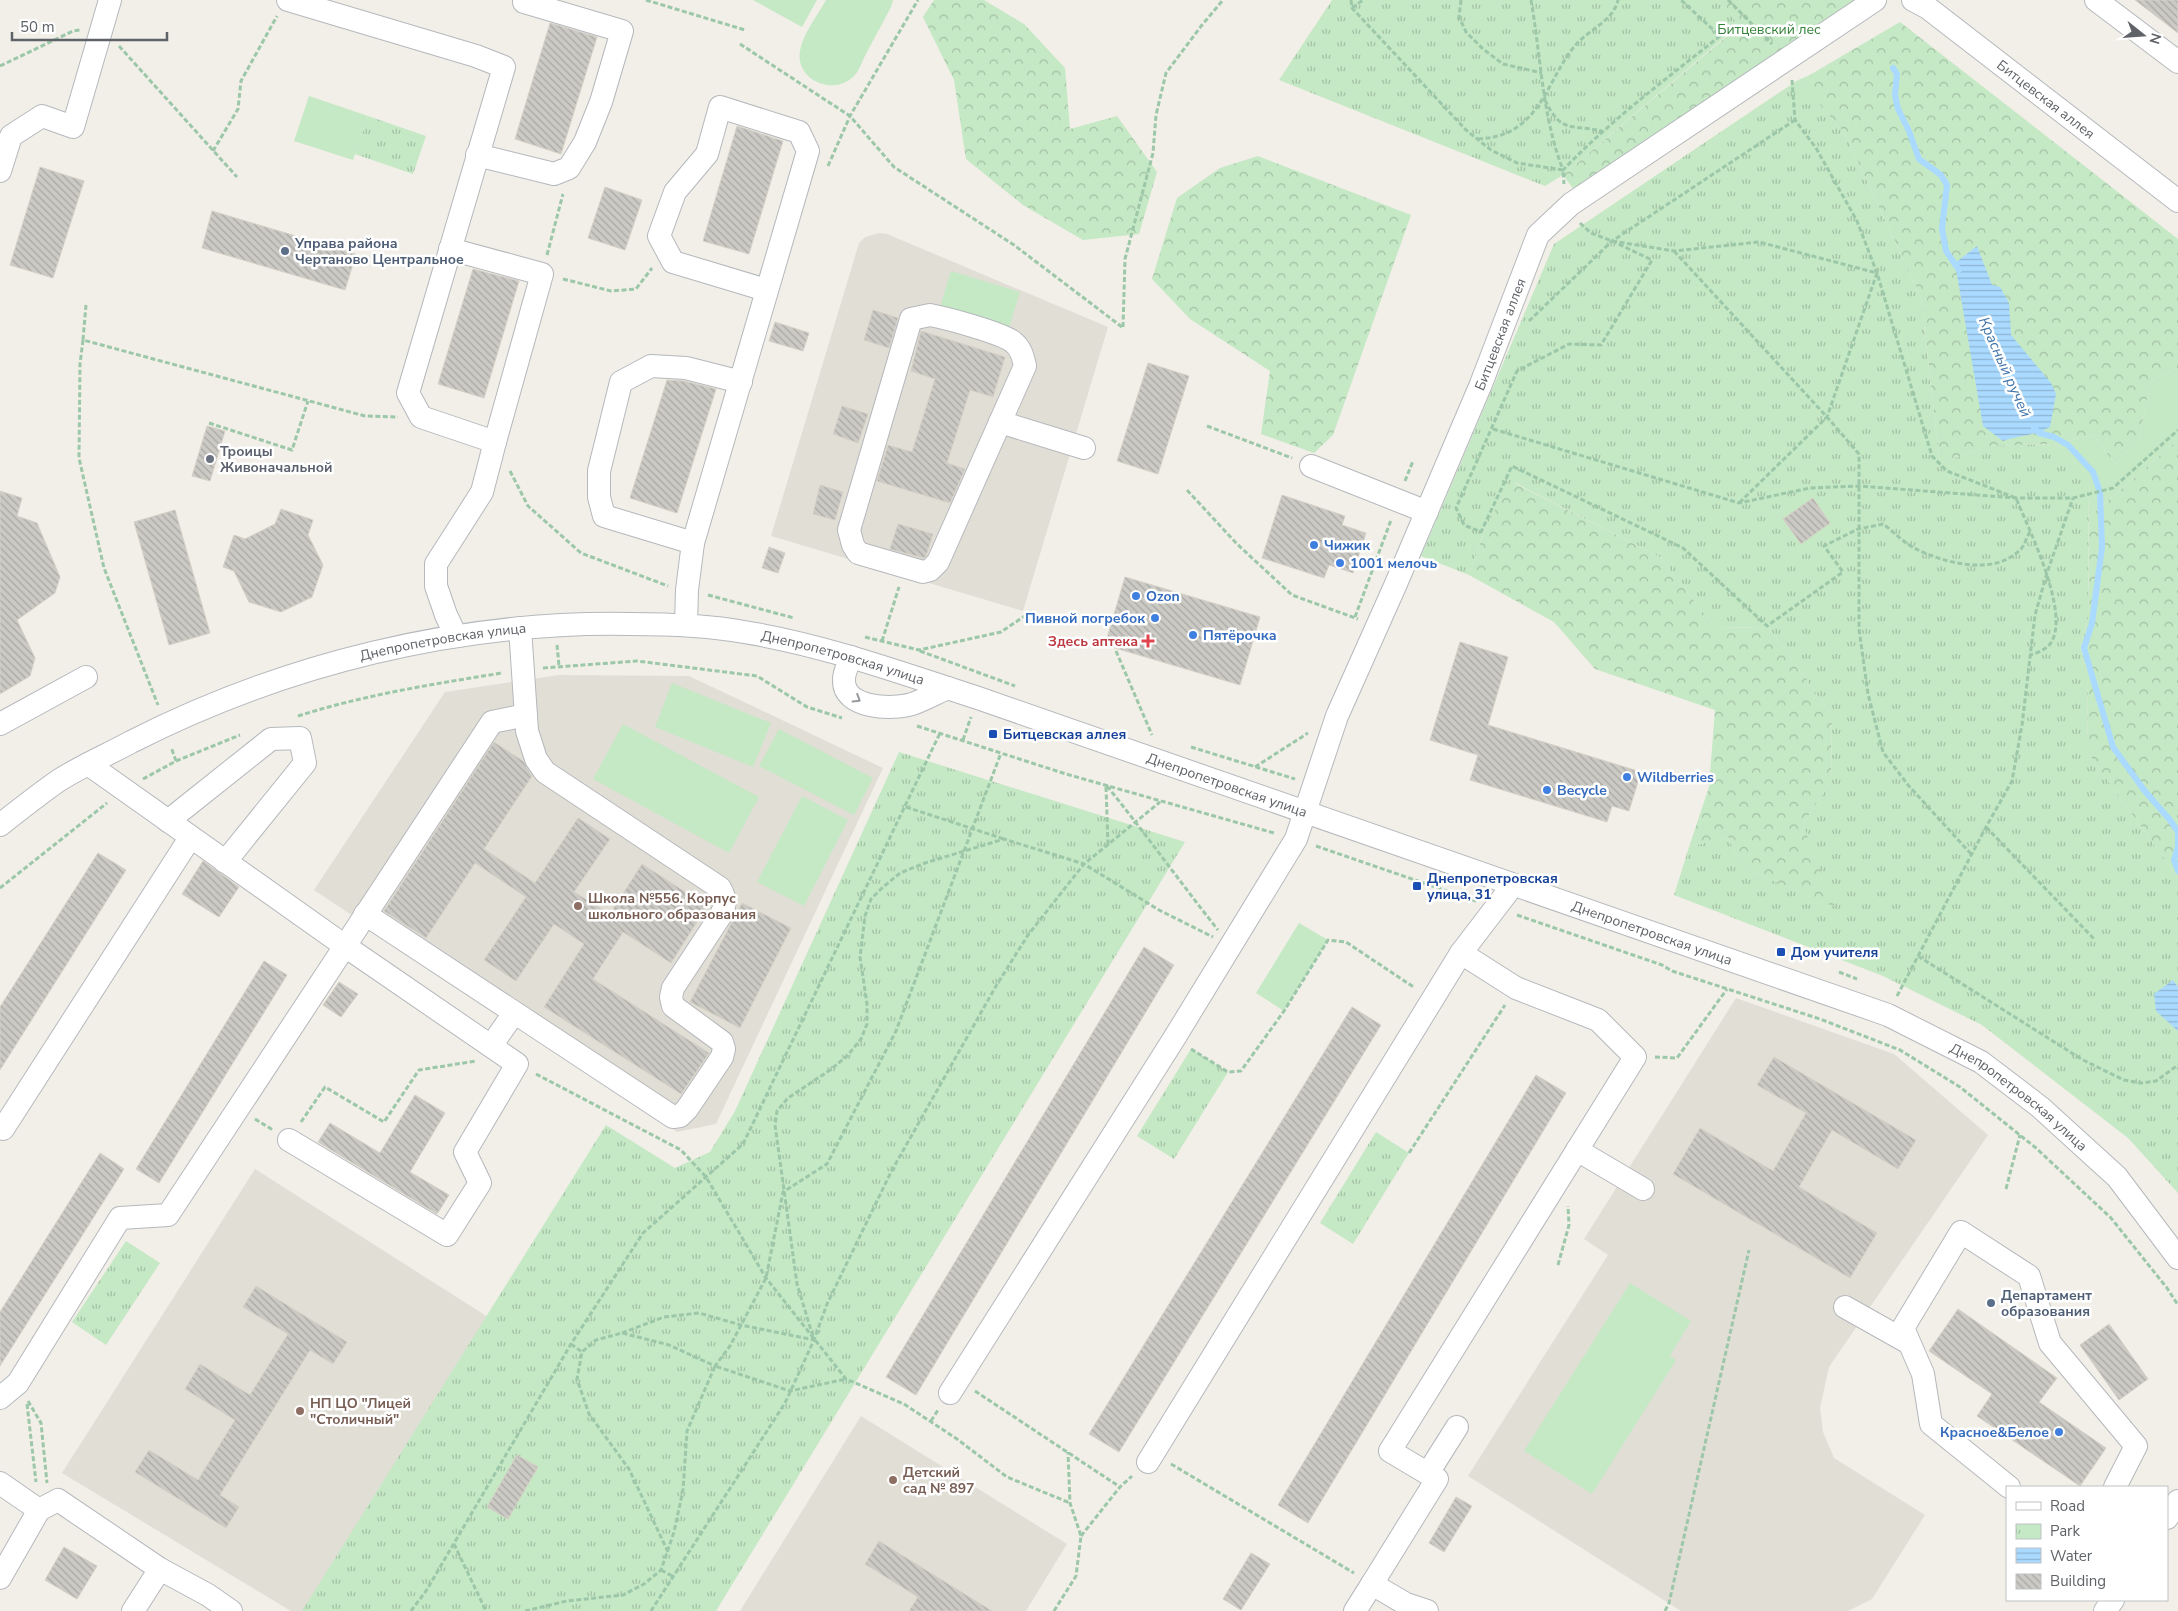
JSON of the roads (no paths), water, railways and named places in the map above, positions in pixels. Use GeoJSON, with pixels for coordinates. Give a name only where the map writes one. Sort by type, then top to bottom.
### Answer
{"type":"FeatureCollection","features":[{"type":"Feature","properties":{"kind":"street"},"geometry":{"type":"LineString","coordinates":[[0,171],[11,136],[42,116],[73,127],[110,0]]}},
{"type":"Feature","properties":{"kind":"street","name":"Битцевская аллея"},"geometry":{"type":"LineString","coordinates":[[954,1386],[1175,1037],[1296,839],[1336,716],[1427,512],[1484,377],[1538,235],[1565,210],[1875,0]]}},
{"type":"Feature","properties":{"kind":"street","name":"Битцевская аллея"},"geometry":{"type":"LineString","coordinates":[[1913,0],[1928,8],[2178,201]]}},
{"type":"Feature","properties":{"kind":"street"},"geometry":{"type":"LineString","coordinates":[[2096,0],[2178,62]]}},
{"type":"Feature","properties":{"kind":"street"},"geometry":{"type":"LineString","coordinates":[[477,155],[554,174],[569,168],[585,142],[601,102],[622,31],[524,2]]}},
{"type":"Feature","properties":{"kind":"street"},"geometry":{"type":"LineString","coordinates":[[285,4],[476,56],[504,68],[408,393],[421,417],[495,442]]}},
{"type":"Feature","properties":{"kind":"street"},"geometry":{"type":"LineString","coordinates":[[686,624],[687,590],[693,543],[808,151],[799,132],[720,107],[707,154],[674,192],[659,236],[673,262],[766,290]]}},
{"type":"Feature","properties":{"kind":"street"},"geometry":{"type":"LineString","coordinates":[[450,250],[542,274],[482,492],[436,564],[436,586],[456,636]]}},
{"type":"Feature","properties":{"kind":"street"},"geometry":{"type":"LineString","coordinates":[[920,316],[939,317],[1002,336],[1014,342],[1022,354],[1024,366],[1000,422],[934,566],[923,572],[858,554],[853,545],[849,530],[911,320],[920,316]]}},
{"type":"Feature","properties":{"kind":"street"},"geometry":{"type":"LineString","coordinates":[[693,543],[604,516],[599,496],[599,471],[621,382],[651,366],[686,368],[741,382]]}},
{"type":"Feature","properties":{"kind":"street"},"geometry":{"type":"LineString","coordinates":[[1000,422],[1084,448]]}},
{"type":"Feature","properties":{"kind":"street"},"geometry":{"type":"LineString","coordinates":[[1311,466],[1427,512]]}},
{"type":"Feature","properties":{"kind":"street","name":"Днепропетровская улица"},"geometry":{"type":"LineString","coordinates":[[0,825],[59,781],[165,725],[266,683],[347,660],[456,636],[555,624],[686,624],[744,632],[851,657],[948,688],[1888,1015],[1981,1062],[2040,1107],[2117,1177],[2178,1258]]}},
{"type":"Feature","properties":{"kind":"street"},"geometry":{"type":"LineString","coordinates":[[365,914],[672,1117],[680,1116],[687,1109],[722,1057],[724,1049],[717,1037],[673,1006],[671,997],[673,988],[721,915],[726,904],[724,896],[720,888],[545,772],[530,746],[520,628]]}},
{"type":"Feature","properties":{"kind":"street"},"geometry":{"type":"LineString","coordinates":[[851,657],[844,680],[847,692],[858,701],[879,708],[911,705],[948,688]]}},
{"type":"Feature","properties":{"kind":"street"},"geometry":{"type":"LineString","coordinates":[[0,724],[86,677]]}},
{"type":"Feature","properties":{"kind":"street"},"geometry":{"type":"LineString","coordinates":[[0,1398],[18,1383],[120,1218],[168,1215],[492,722],[526,715]]}},
{"type":"Feature","properties":{"kind":"street"},"geometry":{"type":"LineString","coordinates":[[168,821],[271,739],[300,738],[305,763],[225,862]]}},
{"type":"Feature","properties":{"kind":"street"},"geometry":{"type":"LineString","coordinates":[[88,764],[344,946],[505,1055]]}},
{"type":"Feature","properties":{"kind":"street"},"geometry":{"type":"LineString","coordinates":[[0,1128],[3,1130],[190,838]]}},
{"type":"Feature","properties":{"kind":"street"},"geometry":{"type":"LineString","coordinates":[[1150,1458],[1461,953],[1513,885]]}},
{"type":"Feature","properties":{"kind":"street"},"geometry":{"type":"LineString","coordinates":[[1355,1611],[1437,1478],[1390,1451],[1636,1057],[1598,1020],[1516,988],[1461,953]]}},
{"type":"Feature","properties":{"kind":"street"},"geometry":{"type":"LineString","coordinates":[[289,1140],[447,1235],[480,1183],[465,1152],[505,1055],[514,1013]]}},
{"type":"Feature","properties":{"kind":"street"},"geometry":{"type":"LineString","coordinates":[[1572,1159],[1643,1189]]}},
{"type":"Feature","properties":{"kind":"street"},"geometry":{"type":"LineString","coordinates":[[2008,1486],[1931,1424],[1923,1374],[1903,1328],[1961,1232],[2030,1276],[2050,1343],[2136,1446],[2116,1486]]}},
{"type":"Feature","properties":{"kind":"street"},"geometry":{"type":"LineString","coordinates":[[1845,1307],[1909,1343]]}},
{"type":"Feature","properties":{"kind":"street"},"geometry":{"type":"LineString","coordinates":[[1428,1473],[1457,1427]]}},
{"type":"Feature","properties":{"kind":"street"},"geometry":{"type":"LineString","coordinates":[[0,1484],[44,1507]]}},
{"type":"Feature","properties":{"kind":"street"},"geometry":{"type":"LineString","coordinates":[[0,1578],[44,1507],[58,1500],[160,1569],[208,1595],[231,1611]]}},
{"type":"Feature","properties":{"kind":"street"},"geometry":{"type":"LineString","coordinates":[[2168,1516],[2178,1501]]}},
{"type":"Feature","properties":{"kind":"street"},"geometry":{"type":"LineString","coordinates":[[133,1611],[160,1569]]}},
{"type":"Feature","properties":{"kind":"street"},"geometry":{"type":"LineString","coordinates":[[1372,1584],[1406,1604],[1427,1611]]}},
{"type":"Feature","properties":{"kind":"water"},"geometry":{"type":"Polygon","coordinates":[[[1977,246],[1992,285],[2000,287],[2009,303],[2011,335],[2051,383],[2056,394],[2050,427],[2039,432],[2003,441],[1983,426],[1955,263],[1977,246]]]}},
{"type":"Feature","properties":{"kind":"water"},"geometry":{"type":"Polygon","coordinates":[[[2173,980],[2178,987],[2178,1031],[2156,1011],[2154,994],[2173,980]]]}},
{"type":"Feature","properties":{"kind":"waterway","name":"Красный ручей"},"geometry":{"type":"LineString","coordinates":[[1893,68],[1897,74],[1895,95],[1898,109],[1909,131],[1919,159],[1941,175],[1947,185],[1942,228],[1946,251],[1959,270]]}},
{"type":"Feature","properties":{"kind":"waterway","name":"Красный ручей"},"geometry":{"type":"LineString","coordinates":[[2034,428],[2039,433],[2054,437],[2068,445],[2093,472],[2100,492],[2102,547],[2092,623],[2084,648],[2113,747],[2178,832],[2178,847],[2174,860],[2178,871]]}},
{"type":"Feature","properties":{"kind":"place","name":"Управа района Чертаново Центральное"},"geometry":{"type":"Point","coordinates":[285,251]}},
{"type":"Feature","properties":{"kind":"place","name":"Троицы Живоначальной"},"geometry":{"type":"Point","coordinates":[210,459]}},
{"type":"Feature","properties":{"kind":"place","name":"Чижик"},"geometry":{"type":"Point","coordinates":[1314,545]}},
{"type":"Feature","properties":{"kind":"place","name":"1001 мелочь"},"geometry":{"type":"Point","coordinates":[1340,563]}},
{"type":"Feature","properties":{"kind":"place","name":"Ozon"},"geometry":{"type":"Point","coordinates":[1136,596]}},
{"type":"Feature","properties":{"kind":"place","name":"Пивной погребок"},"geometry":{"type":"Point","coordinates":[1155,618]}},
{"type":"Feature","properties":{"kind":"place","name":"Пятёрочка"},"geometry":{"type":"Point","coordinates":[1193,635]}},
{"type":"Feature","properties":{"kind":"place","name":"Здесь аптека"},"geometry":{"type":"Point","coordinates":[1148,641]}},
{"type":"Feature","properties":{"kind":"place","name":"Битцевская аллея"},"geometry":{"type":"Point","coordinates":[993,734]}},
{"type":"Feature","properties":{"kind":"place","name":"Wildberries"},"geometry":{"type":"Point","coordinates":[1627,777]}},
{"type":"Feature","properties":{"kind":"place","name":"Becycle"},"geometry":{"type":"Point","coordinates":[1547,790]}},
{"type":"Feature","properties":{"kind":"place","name":"Днепропетровская улица, 31"},"geometry":{"type":"Point","coordinates":[1417,886]}},
{"type":"Feature","properties":{"kind":"place","name":"Школа №556. Корпус школьного образования"},"geometry":{"type":"Point","coordinates":[578,906]}},
{"type":"Feature","properties":{"kind":"place","name":"Дом учителя"},"geometry":{"type":"Point","coordinates":[1781,952]}},
{"type":"Feature","properties":{"kind":"place","name":"Департамент образования"},"geometry":{"type":"Point","coordinates":[1991,1303]}},
{"type":"Feature","properties":{"kind":"place","name":"НП ЦО \"Лицей \"Столичный\""},"geometry":{"type":"Point","coordinates":[300,1411]}},
{"type":"Feature","properties":{"kind":"place","name":"Красное&Белое"},"geometry":{"type":"Point","coordinates":[2059,1432]}},
{"type":"Feature","properties":{"kind":"place","name":"Детский сад № 897"},"geometry":{"type":"Point","coordinates":[893,1480]}},
{"type":"Feature","properties":{"kind":"park label","name":"Битцевский лес"},"geometry":{"type":"Point","coordinates":[1769,29]}}]}
